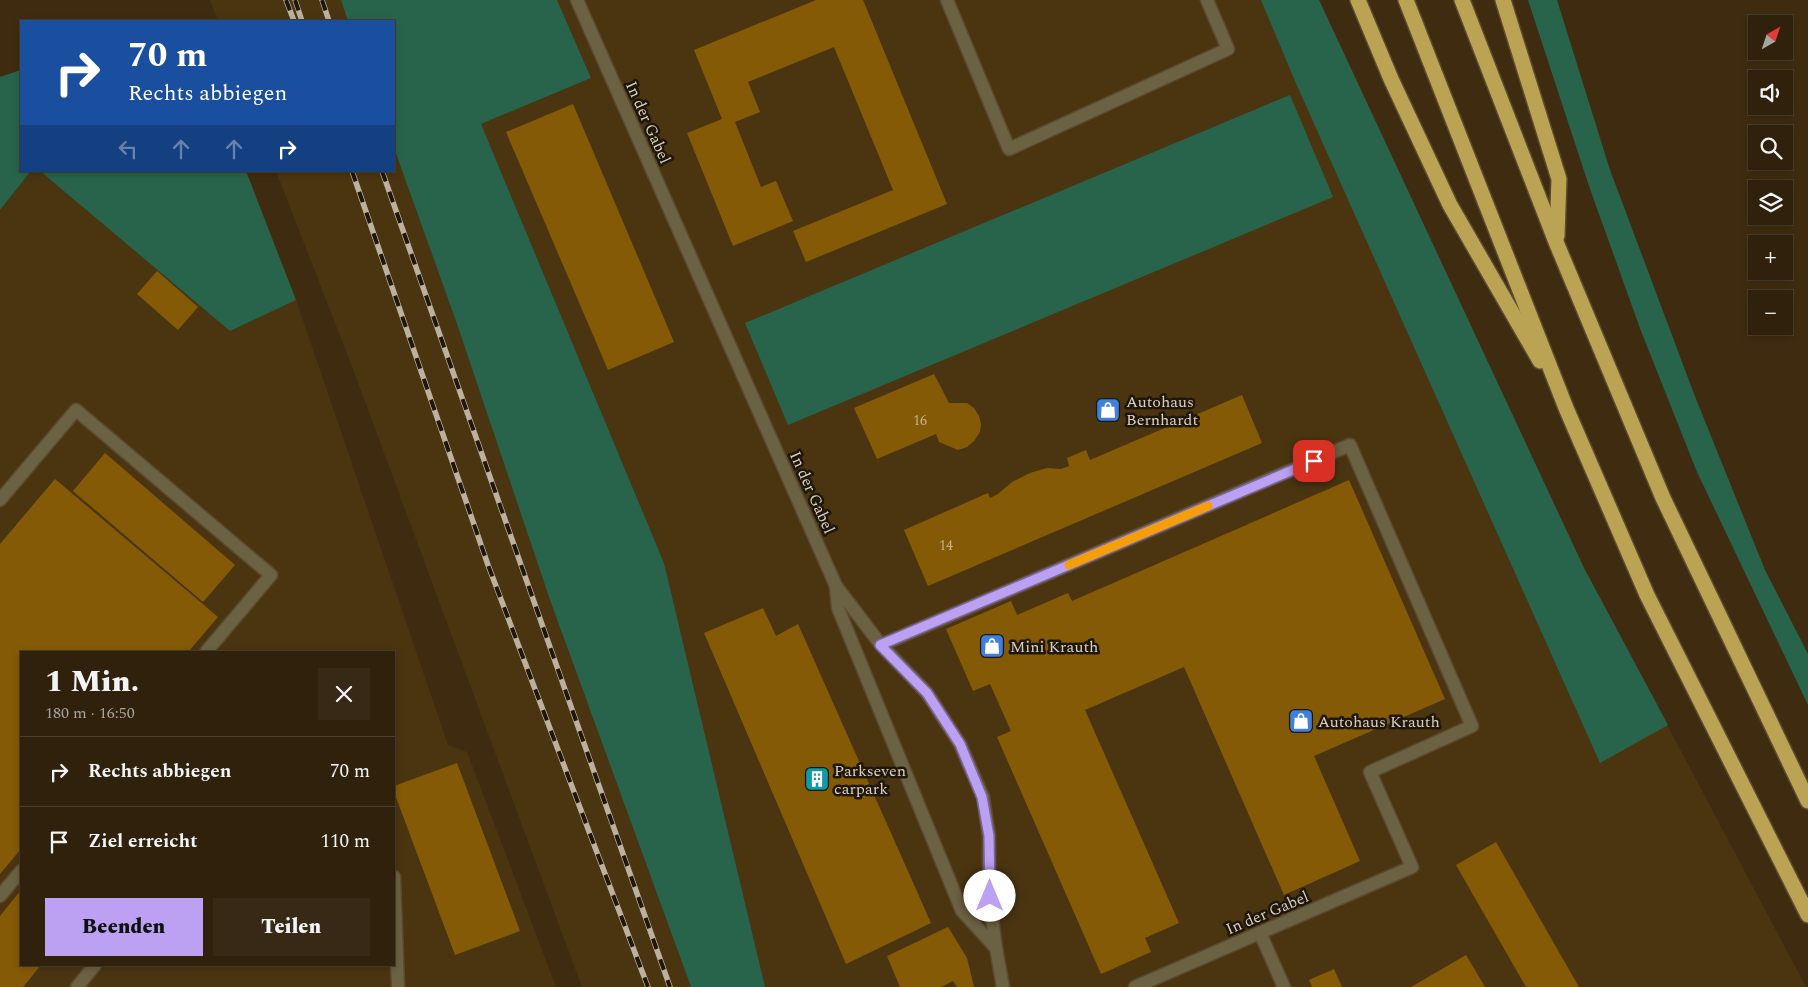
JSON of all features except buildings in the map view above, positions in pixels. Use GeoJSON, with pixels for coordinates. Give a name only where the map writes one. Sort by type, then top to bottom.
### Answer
{"type":"FeatureCollection","features":[{"type":"Feature","properties":{"kind":"highway"},"geometry":{"type":"LineString","coordinates":[[1358,0],[1391,79],[1450,205],[1566,408]]}},
{"type":"Feature","properties":{"kind":"highway"},"geometry":{"type":"LineString","coordinates":[[1406,0],[1566,408],[1647,595],[1808,916]]}},
{"type":"Feature","properties":{"kind":"highway"},"geometry":{"type":"LineString","coordinates":[[1462,0],[1556,242],[1663,498],[1808,801]]}},
{"type":"Feature","properties":{"kind":"highway"},"geometry":{"type":"LineString","coordinates":[[1503,0],[1559,179],[1556,242]]}},
{"type":"Feature","properties":{"kind":"street","name":"In der Gabel"},"geometry":{"type":"LineString","coordinates":[[577,0],[836,586],[880,645],[927,693],[960,744],[982,797],[989,836],[990,896],[1003,987]]}},
{"type":"Feature","properties":{"kind":"street"},"geometry":{"type":"LineString","coordinates":[[947,0],[1009,149],[1228,49],[1207,0]]}},
{"type":"Feature","properties":{"kind":"street"},"geometry":{"type":"LineString","coordinates":[[0,500],[76,410],[272,575],[207,651]]}},
{"type":"Feature","properties":{"kind":"street","name":"In der Gabel"},"geometry":{"type":"LineString","coordinates":[[880,645],[1350,446],[1472,726],[1370,772],[1412,867],[1135,987]]}},
{"type":"Feature","properties":{"kind":"street"},"geometry":{"type":"LineString","coordinates":[[836,586],[838,608],[962,911],[996,948]]}},
{"type":"Feature","properties":{"kind":"street"},"geometry":{"type":"LineString","coordinates":[[0,896],[20,872]]}},
{"type":"Feature","properties":{"kind":"street"},"geometry":{"type":"LineString","coordinates":[[395,904],[398,987]]}},
{"type":"Feature","properties":{"kind":"street"},"geometry":{"type":"LineString","coordinates":[[1260,933],[1284,987]]}},
{"type":"Feature","properties":{"kind":"street"},"geometry":{"type":"LineString","coordinates":[[77,987],[94,966]]}},
{"type":"Feature","properties":{"kind":"shaded area"},"geometry":{"type":"Polygon","coordinates":[[[210,0],[341,0],[348,20],[218,20],[210,0]]]}},
{"type":"Feature","properties":{"kind":"shaded area"},"geometry":{"type":"Polygon","coordinates":[[[557,0],[1319,0],[1584,568],[1806,987],[765,987],[664,563],[481,124],[591,78],[557,0]]]}},
{"type":"Feature","properties":{"kind":"shaded area"},"geometry":{"type":"Polygon","coordinates":[[[395,151],[457,324],[550,600],[691,987],[582,987],[353,369],[276,172],[395,172],[395,151]]]}},
{"type":"Feature","properties":{"kind":"shaded area"},"geometry":{"type":"Polygon","coordinates":[[[30,172],[41,172],[230,331],[296,300],[448,745],[467,752],[556,987],[0,987],[0,210],[30,172]]]}},
{"type":"Feature","properties":{"kind":"green space"},"geometry":{"type":"Polygon","coordinates":[[[341,0],[557,0],[591,78],[481,124],[664,563],[765,987],[691,987],[550,600],[457,324],[395,151],[395,20],[348,20],[341,0]]]}},
{"type":"Feature","properties":{"kind":"green space"},"geometry":{"type":"Polygon","coordinates":[[[1261,0],[1319,0],[1584,568],[1668,725],[1600,763],[1295,81],[1261,0]]]}},
{"type":"Feature","properties":{"kind":"green space"},"geometry":{"type":"Polygon","coordinates":[[[1528,0],[1557,0],[1610,170],[1694,394],[1765,570],[1808,654],[1808,705],[1697,472],[1641,331],[1589,186],[1528,0]]]}},
{"type":"Feature","properties":{"kind":"green space"},"geometry":{"type":"Polygon","coordinates":[[[20,70],[20,172],[30,172],[0,210],[0,77],[20,70]]]}},
{"type":"Feature","properties":{"kind":"green space"},"geometry":{"type":"Polygon","coordinates":[[[1290,95],[1333,197],[788,425],[745,323],[1290,95]]]}},
{"type":"Feature","properties":{"kind":"green space"},"geometry":{"type":"Polygon","coordinates":[[[41,172],[246,172],[296,300],[230,331],[41,172]]]}},
{"type":"Feature","properties":{"kind":"railway"},"geometry":{"type":"LineString","coordinates":[[286,0],[294,20]]}},
{"type":"Feature","properties":{"kind":"railway"},"geometry":{"type":"LineString","coordinates":[[295,0],[302,20]]}},
{"type":"Feature","properties":{"kind":"railway"},"geometry":{"type":"LineString","coordinates":[[322,0],[329,20]]}},
{"type":"Feature","properties":{"kind":"railway"},"geometry":{"type":"LineString","coordinates":[[352,172],[488,565],[648,987]]}},
{"type":"Feature","properties":{"kind":"railway"},"geometry":{"type":"LineString","coordinates":[[382,172],[670,987]]}},
{"type":"Feature","properties":{"kind":"slow traffic"},"geometry":{"type":"LineString","coordinates":[[1069,565],[1208,506]]}},
{"type":"Feature","properties":{"kind":"place","name":"Autohaus Bernhardt"},"geometry":{"type":"Point","coordinates":[1108,410]}},
{"type":"Feature","properties":{"kind":"place","name":"Mini Krauth"},"geometry":{"type":"Point","coordinates":[992,646]}},
{"type":"Feature","properties":{"kind":"place","name":"Autohaus Krauth"},"geometry":{"type":"Point","coordinates":[1301,721]}},
{"type":"Feature","properties":{"kind":"place","name":"Parkseven carpark"},"geometry":{"type":"Point","coordinates":[817,779]}},
{"type":"Feature","properties":{"kind":"route"},"geometry":{"type":"LineString","coordinates":[[990,896],[989,836],[982,797],[960,744],[927,693],[880,645],[1314,461]]}}]}
